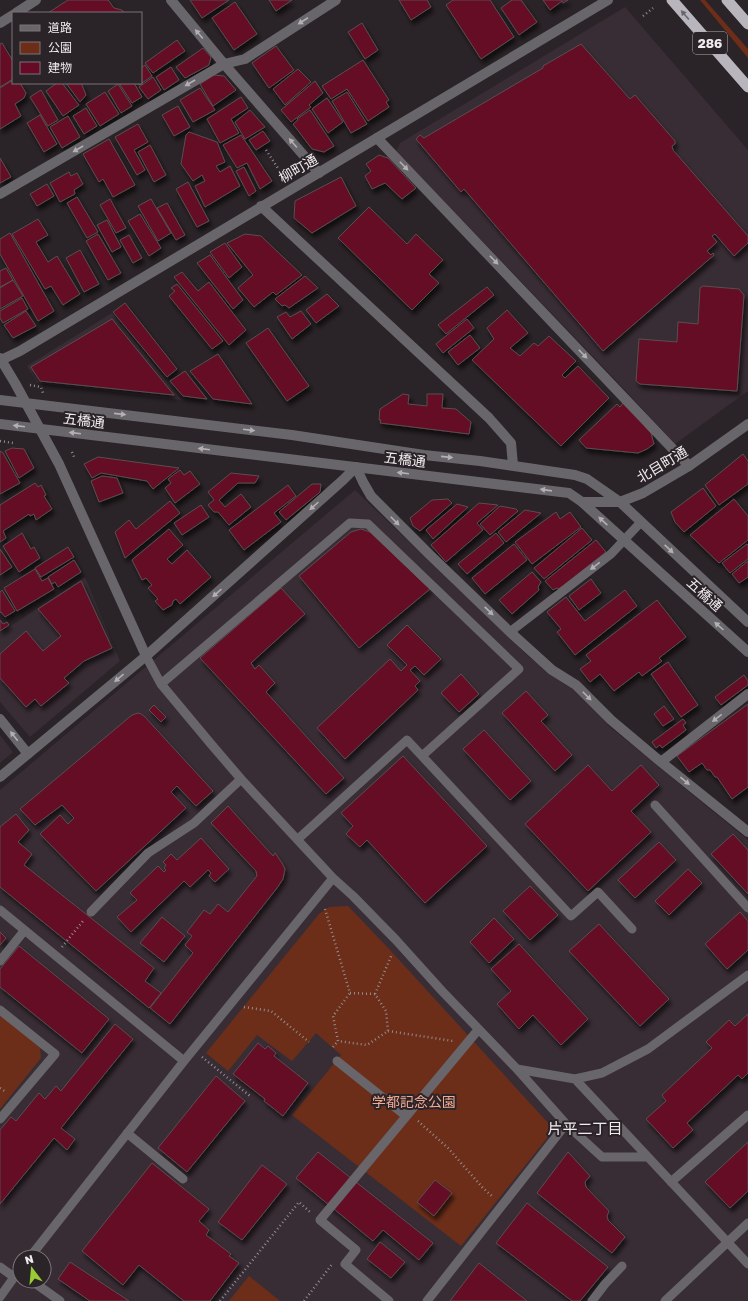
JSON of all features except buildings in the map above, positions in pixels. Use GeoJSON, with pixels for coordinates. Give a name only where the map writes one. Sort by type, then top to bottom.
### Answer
{"type":"FeatureCollection","features":[{"type":"Feature","properties":{"kind":"highway","name":"286"},"geometry":{"type":"LineString","coordinates":[[672,0],[748,87]]}},
{"type":"Feature","properties":{"kind":"highway","name":"286"},"geometry":{"type":"LineString","coordinates":[[727,0],[748,24]]}},
{"type":"Feature","properties":{"kind":"street"},"geometry":{"type":"LineString","coordinates":[[18,12],[36,0]]}},
{"type":"Feature","properties":{"kind":"street"},"geometry":{"type":"LineString","coordinates":[[171,0],[224,64],[319,173]]}},
{"type":"Feature","properties":{"kind":"street"},"geometry":{"type":"LineString","coordinates":[[0,194],[224,64],[245,59],[336,0]]}},
{"type":"Feature","properties":{"kind":"street","name":"柳町通"},"geometry":{"type":"LineString","coordinates":[[1,359],[20,350],[608,0]]}},
{"type":"Feature","properties":{"kind":"street"},"geometry":{"type":"LineString","coordinates":[[0,23],[12,16]]}},
{"type":"Feature","properties":{"kind":"street"},"geometry":{"type":"LineString","coordinates":[[377,138],[689,466]]}},
{"type":"Feature","properties":{"kind":"street"},"geometry":{"type":"LineString","coordinates":[[261,206],[489,418],[511,443],[513,465]]}},
{"type":"Feature","properties":{"kind":"street"},"geometry":{"type":"LineString","coordinates":[[1,359],[59,464],[146,656]]}},
{"type":"Feature","properties":{"kind":"street","name":"五橋通"},"geometry":{"type":"LineString","coordinates":[[0,400],[285,434],[513,465],[575,475],[587,479],[620,502],[748,622]]}},
{"type":"Feature","properties":{"kind":"street","name":"五橋通"},"geometry":{"type":"LineString","coordinates":[[0,424],[569,493],[582,502],[748,652]]}},
{"type":"Feature","properties":{"kind":"street","name":"北目町通"},"geometry":{"type":"LineString","coordinates":[[582,502],[620,502],[643,493],[689,466],[748,424]]}},
{"type":"Feature","properties":{"kind":"street"},"geometry":{"type":"LineString","coordinates":[[0,777],[4,768],[28,754],[146,656],[356,467],[371,496],[428,554],[510,632],[552,670],[576,685],[611,720],[660,762],[748,832]]}},
{"type":"Feature","properties":{"kind":"street"},"geometry":{"type":"LineString","coordinates":[[660,762],[748,694]]}},
{"type":"Feature","properties":{"kind":"street"},"geometry":{"type":"LineString","coordinates":[[0,719],[28,754]]}},
{"type":"Feature","properties":{"kind":"lane"},"geometry":{"type":"LineString","coordinates":[[510,632],[611,554],[641,522]]}},
{"type":"Feature","properties":{"kind":"lane"},"geometry":{"type":"LineString","coordinates":[[161,684],[350,523],[368,524],[519,669],[422,756]]}},
{"type":"Feature","properties":{"kind":"lane"},"geometry":{"type":"LineString","coordinates":[[146,656],[161,684],[241,779],[333,878],[353,896],[478,1030],[517,1069],[566,1124],[602,1157],[647,1157]]}},
{"type":"Feature","properties":{"kind":"lane"},"geometry":{"type":"LineString","coordinates":[[298,839],[407,740],[571,916],[598,892],[632,929]]}},
{"type":"Feature","properties":{"kind":"lane"},"geometry":{"type":"LineString","coordinates":[[91,912],[148,853],[194,823],[241,779]]}},
{"type":"Feature","properties":{"kind":"lane"},"geometry":{"type":"LineString","coordinates":[[655,805],[748,908]]}},
{"type":"Feature","properties":{"kind":"lane"},"geometry":{"type":"LineString","coordinates":[[36,1249],[184,1061],[333,878]]}},
{"type":"Feature","properties":{"kind":"lane"},"geometry":{"type":"LineString","coordinates":[[0,910],[184,1061]]}},
{"type":"Feature","properties":{"kind":"lane"},"geometry":{"type":"LineString","coordinates":[[0,961],[24,931]]}},
{"type":"Feature","properties":{"kind":"lane"},"geometry":{"type":"LineString","coordinates":[[517,1069],[575,1078],[602,1072],[648,1049],[748,975]]}},
{"type":"Feature","properties":{"kind":"lane"},"geometry":{"type":"LineString","coordinates":[[0,1010],[55,1054],[0,1119]]}},
{"type":"Feature","properties":{"kind":"lane"},"geometry":{"type":"LineString","coordinates":[[389,1301],[344,1264],[356,1250],[320,1220],[478,1030]]}},
{"type":"Feature","properties":{"kind":"lane"},"geometry":{"type":"LineString","coordinates":[[337,1061],[408,1115]]}},
{"type":"Feature","properties":{"kind":"lane"},"geometry":{"type":"LineString","coordinates":[[575,1078],[748,1264]]}},
{"type":"Feature","properties":{"kind":"lane"},"geometry":{"type":"LineString","coordinates":[[671,1182],[748,1115]]}},
{"type":"Feature","properties":{"kind":"lane"},"geometry":{"type":"LineString","coordinates":[[427,1301],[566,1124]]}},
{"type":"Feature","properties":{"kind":"lane"},"geometry":{"type":"LineString","coordinates":[[127,1133],[183,1179]]}},
{"type":"Feature","properties":{"kind":"lane"},"geometry":{"type":"LineString","coordinates":[[665,1301],[748,1223]]}},
{"type":"Feature","properties":{"kind":"lane"},"geometry":{"type":"LineString","coordinates":[[592,1301],[622,1266]]}},
{"type":"Feature","properties":{"kind":"lane"},"geometry":{"type":"LineString","coordinates":[[0,1267],[12,1270]]}},
{"type":"Feature","properties":{"kind":"lane"},"geometry":{"type":"LineString","coordinates":[[0,1297],[12,1280]]}},
{"type":"Feature","properties":{"kind":"lane"},"geometry":{"type":"LineString","coordinates":[[43,1289],[60,1301]]}},
{"type":"Feature","properties":{"kind":"path"},"geometry":{"type":"LineString","coordinates":[[643,16],[653,8]]}},
{"type":"Feature","properties":{"kind":"path"},"geometry":{"type":"LineString","coordinates":[[266,150],[285,180]]}},
{"type":"Feature","properties":{"kind":"path"},"geometry":{"type":"LineString","coordinates":[[0,441],[12,442]]}},
{"type":"Feature","properties":{"kind":"path"},"geometry":{"type":"LineString","coordinates":[[72,452],[74,458]]}},
{"type":"Feature","properties":{"kind":"path"},"geometry":{"type":"LineString","coordinates":[[320,893],[350,992]]}},
{"type":"Feature","properties":{"kind":"path"},"geometry":{"type":"LineString","coordinates":[[55,956],[91,912]]}},
{"type":"Feature","properties":{"kind":"path"},"geometry":{"type":"LineString","coordinates":[[375,994],[397,942]]}},
{"type":"Feature","properties":{"kind":"path"},"geometry":{"type":"LineString","coordinates":[[350,992],[375,994]]}},
{"type":"Feature","properties":{"kind":"path"},"geometry":{"type":"LineString","coordinates":[[338,1041],[333,1016],[350,992]]}},
{"type":"Feature","properties":{"kind":"path"},"geometry":{"type":"LineString","coordinates":[[375,994],[386,1010],[388,1031]]}},
{"type":"Feature","properties":{"kind":"path"},"geometry":{"type":"LineString","coordinates":[[230,1004],[271,1011],[309,1042]]}},
{"type":"Feature","properties":{"kind":"path"},"geometry":{"type":"LineString","coordinates":[[338,1041],[367,1045],[388,1031],[467,1043]]}},
{"type":"Feature","properties":{"kind":"path"},"geometry":{"type":"LineString","coordinates":[[333,1047],[338,1041]]}},
{"type":"Feature","properties":{"kind":"path"},"geometry":{"type":"LineString","coordinates":[[193,1050],[250,1096]]}},
{"type":"Feature","properties":{"kind":"path"},"geometry":{"type":"LineString","coordinates":[[408,1115],[448,1148],[482,1187],[503,1204]]}},
{"type":"Feature","properties":{"kind":"path"},"geometry":{"type":"LineString","coordinates":[[220,1301],[299,1202],[320,1220]]}},
{"type":"Feature","properties":{"kind":"path"},"geometry":{"type":"LineString","coordinates":[[304,1301],[348,1243]]}},
{"type":"Feature","properties":{"kind":"shaded area"},"geometry":{"type":"Polygon","coordinates":[[[625,7],[748,150],[748,391],[675,444],[396,151],[400,143],[625,7]]]}},
{"type":"Feature","properties":{"kind":"shaded area"},"geometry":{"type":"Polygon","coordinates":[[[112,313],[181,400],[37,383],[27,366],[112,313]]]}},
{"type":"Feature","properties":{"kind":"shaded area"},"geometry":{"type":"Polygon","coordinates":[[[355,490],[528,656],[555,678],[574,690],[610,727],[748,840],[748,1301],[0,1301],[0,790],[355,490]]]}},
{"type":"Feature","properties":{"kind":"shaded area"},"geometry":{"type":"Polygon","coordinates":[[[85,577],[120,661],[30,737],[0,702],[0,633],[85,577]]]}},
{"type":"Feature","properties":{"kind":"shaded area"},"geometry":{"type":"Polygon","coordinates":[[[0,735],[13,752],[0,763],[0,735]]]}},
{"type":"Feature","properties":{"kind":"green space"},"geometry":{"type":"Polygon","coordinates":[[[700,0],[705,0],[748,49],[748,58],[700,0]]]}},
{"type":"Feature","properties":{"kind":"green space","name":"学都記念公園"},"geometry":{"type":"Polygon","coordinates":[[[348,906],[549,1124],[547,1138],[461,1246],[292,1115],[341,1055],[316,1033],[292,1061],[257,1035],[228,1071],[206,1053],[319,914],[329,907],[348,906]]]}},
{"type":"Feature","properties":{"kind":"green space"},"geometry":{"type":"Polygon","coordinates":[[[0,1015],[40,1048],[41,1058],[0,1109],[0,1015]]]}},
{"type":"Feature","properties":{"kind":"green space"},"geometry":{"type":"Polygon","coordinates":[[[249,1276],[280,1301],[229,1301],[249,1276]]]}},
{"type":"Feature","properties":{"kind":"district","name":"片平二丁目"},"geometry":{"type":"Point","coordinates":[585,1128]}}]}
